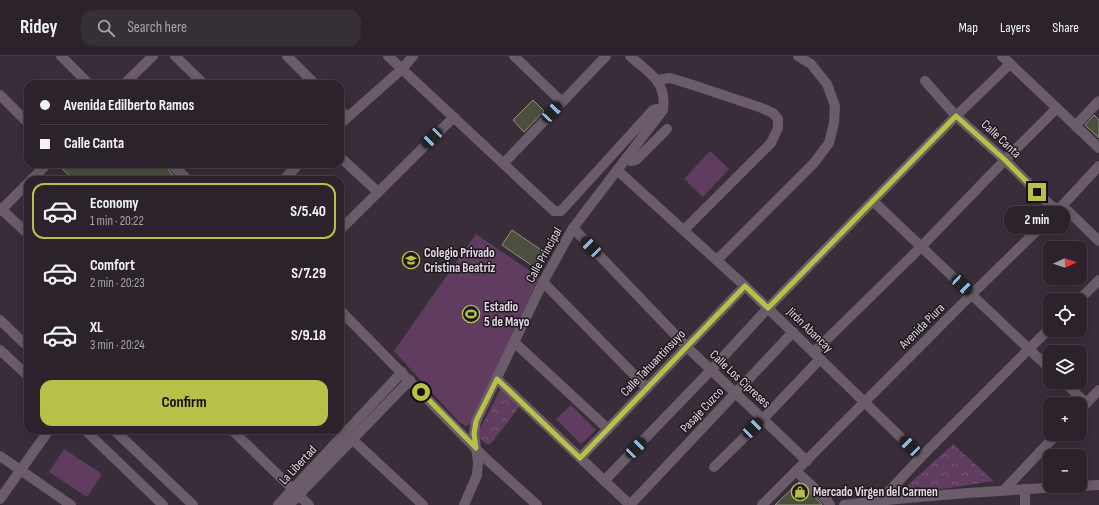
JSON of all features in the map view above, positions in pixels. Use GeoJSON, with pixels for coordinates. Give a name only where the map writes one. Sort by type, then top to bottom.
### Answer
{"type":"FeatureCollection","features":[{"type":"Feature","properties":{"kind":"street"},"geometry":{"type":"LineString","coordinates":[[62,56],[85,80]]}},
{"type":"Feature","properties":{"kind":"street"},"geometry":{"type":"LineString","coordinates":[[128,80],[153,56]]}},
{"type":"Feature","properties":{"kind":"street"},"geometry":{"type":"LineString","coordinates":[[176,56],[200,80]]}},
{"type":"Feature","properties":{"kind":"street"},"geometry":{"type":"LineString","coordinates":[[287,56],[310,80]]}},
{"type":"Feature","properties":{"kind":"street"},"geometry":{"type":"LineString","coordinates":[[388,56],[554,211],[561,211],[653,110],[662,110],[664,99],[662,88],[657,80],[630,56]]}},
{"type":"Feature","properties":{"kind":"street"},"geometry":{"type":"LineString","coordinates":[[344,121],[402,69],[413,56]]}},
{"type":"Feature","properties":{"kind":"street"},"geometry":{"type":"LineString","coordinates":[[514,56],[562,102]]}},
{"type":"Feature","properties":{"kind":"street"},"geometry":{"type":"LineString","coordinates":[[504,163],[606,56]]}},
{"type":"Feature","properties":{"kind":"street"},"geometry":{"type":"LineString","coordinates":[[717,260],[814,163],[829,142],[834,123],[835,106],[827,84],[811,64],[798,56]]}},
{"type":"Feature","properties":{"kind":"street"},"geometry":{"type":"LineString","coordinates":[[1002,56],[1099,148]]}},
{"type":"Feature","properties":{"kind":"street"},"geometry":{"type":"LineString","coordinates":[[604,481],[711,370],[768,308],[956,116],[1010,64]]}},
{"type":"Feature","properties":{"kind":"street"},"geometry":{"type":"LineString","coordinates":[[657,80],[670,78],[693,85],[759,107],[773,113],[778,119],[778,128],[771,143],[684,230]]}},
{"type":"Feature","properties":{"kind":"street","name":"Calle Canta"},"geometry":{"type":"LineString","coordinates":[[926,81],[956,116],[1005,160],[1048,203],[1053,207],[1068,211],[1099,241]]}},
{"type":"Feature","properties":{"kind":"street"},"geometry":{"type":"LineString","coordinates":[[0,95],[24,119]]}},
{"type":"Feature","properties":{"kind":"street"},"geometry":{"type":"LineString","coordinates":[[1076,125],[1099,101]]}},
{"type":"Feature","properties":{"kind":"street"},"geometry":{"type":"LineString","coordinates":[[714,467],[763,419],[817,355],[1005,160],[1058,108]]}},
{"type":"Feature","properties":{"kind":"street","name":"Calle Principal"},"geometry":{"type":"LineString","coordinates":[[464,505],[477,475],[478,462],[474,434],[476,421],[543,282],[573,228],[662,110]]}},
{"type":"Feature","properties":{"kind":"street"},"geometry":{"type":"LineString","coordinates":[[344,226],[454,117]]}},
{"type":"Feature","properties":{"kind":"street"},"geometry":{"type":"LineString","coordinates":[[626,158],[631,161],[636,160],[667,129]]}},
{"type":"Feature","properties":{"kind":"street"},"geometry":{"type":"LineString","coordinates":[[344,161],[378,192]]}},
{"type":"Feature","properties":{"kind":"street","name":"Avenida Piura"},"geometry":{"type":"LineString","coordinates":[[762,505],[807,461],[864,401],[1060,208],[1099,166]]}},
{"type":"Feature","properties":{"kind":"street"},"geometry":{"type":"LineString","coordinates":[[35,176],[43,168]]}},
{"type":"Feature","properties":{"kind":"street"},"geometry":{"type":"LineString","coordinates":[[175,168],[184,176]]}},
{"type":"Feature","properties":{"kind":"street","name":"Jirón Abancay"},"geometry":{"type":"LineString","coordinates":[[617,170],[745,286],[922,457]]}},
{"type":"Feature","properties":{"kind":"street"},"geometry":{"type":"LineString","coordinates":[[24,187],[1,210],[24,230]]}},
{"type":"Feature","properties":{"kind":"street"},"geometry":{"type":"LineString","coordinates":[[873,201],[1043,362]]}},
{"type":"Feature","properties":{"kind":"street","name":"Calle Los Cipreses"},"geometry":{"type":"LineString","coordinates":[[573,228],[687,347],[807,461]]}},
{"type":"Feature","properties":{"kind":"street"},"geometry":{"type":"LineString","coordinates":[[1086,293],[1099,280]]}},
{"type":"Feature","properties":{"kind":"street"},"geometry":{"type":"LineString","coordinates":[[543,282],[647,388]]}},
{"type":"Feature","properties":{"kind":"street","name":"Calle Tahuantinsuyo"},"geometry":{"type":"LineString","coordinates":[[580,458],[745,286]]}},
{"type":"Feature","properties":{"kind":"street"},"geometry":{"type":"LineString","coordinates":[[344,314],[476,448],[537,505]]}},
{"type":"Feature","properties":{"kind":"street"},"geometry":{"type":"LineString","coordinates":[[0,320],[24,343]]}},
{"type":"Feature","properties":{"kind":"street","name":"Pasaje Cuzco"},"geometry":{"type":"LineString","coordinates":[[630,505],[793,332]]}},
{"type":"Feature","properties":{"kind":"street"},"geometry":{"type":"LineString","coordinates":[[881,500],[1043,335]]}},
{"type":"Feature","properties":{"kind":"street"},"geometry":{"type":"LineString","coordinates":[[514,342],[608,429]]}},
{"type":"Feature","properties":{"kind":"street"},"geometry":{"type":"LineString","coordinates":[[0,350],[24,372]]}},
{"type":"Feature","properties":{"kind":"street","name":"La Libertad"},"geometry":{"type":"LineString","coordinates":[[289,505],[296,492],[346,433],[402,372]]}},
{"type":"Feature","properties":{"kind":"street"},"geometry":{"type":"LineString","coordinates":[[497,379],[630,505]]}},
{"type":"Feature","properties":{"kind":"street","name":"La Libertad"},"geometry":{"type":"LineString","coordinates":[[346,433],[410,380]]}},
{"type":"Feature","properties":{"kind":"street"},"geometry":{"type":"LineString","coordinates":[[1070,389],[1076,397]]}},
{"type":"Feature","properties":{"kind":"street"},"geometry":{"type":"LineString","coordinates":[[1087,402],[1099,390]]}},
{"type":"Feature","properties":{"kind":"street"},"geometry":{"type":"LineString","coordinates":[[346,433],[423,505]]}},
{"type":"Feature","properties":{"kind":"street"},"geometry":{"type":"LineString","coordinates":[[0,499],[46,434]]}},
{"type":"Feature","properties":{"kind":"street"},"geometry":{"type":"LineString","coordinates":[[89,434],[163,505]]}},
{"type":"Feature","properties":{"kind":"street"},"geometry":{"type":"LineString","coordinates":[[118,434],[192,505]]}},
{"type":"Feature","properties":{"kind":"street"},"geometry":{"type":"LineString","coordinates":[[236,434],[309,505]]}},
{"type":"Feature","properties":{"kind":"street"},"geometry":{"type":"LineString","coordinates":[[1004,490],[1050,441]]}},
{"type":"Feature","properties":{"kind":"street"},"geometry":{"type":"LineString","coordinates":[[0,456],[70,505]]}},
{"type":"Feature","properties":{"kind":"street"},"geometry":{"type":"LineString","coordinates":[[796,471],[826,499],[830,505]]}},
{"type":"Feature","properties":{"kind":"street"},"geometry":{"type":"LineString","coordinates":[[844,505],[881,500],[1004,490],[1099,485]]}},
{"type":"Feature","properties":{"kind":"street"},"geometry":{"type":"LineString","coordinates":[[1025,490],[1025,505]]}},
{"type":"Feature","properties":{"kind":"street","name":"La Libertad"},"geometry":{"type":"LineString","coordinates":[[278,505],[296,492]]}},
{"type":"Feature","properties":{"kind":"green space"},"geometry":{"type":"Polygon","coordinates":[[[710,151],[729,169],[703,197],[684,179],[710,151]]]}},
{"type":"Feature","properties":{"kind":"green space","name":"Estadio 5 de Mayo"},"geometry":{"type":"Polygon","coordinates":[[[476,234],[539,277],[473,420],[466,426],[459,422],[394,351],[476,234]]]}},
{"type":"Feature","properties":{"kind":"green space"},"geometry":{"type":"Polygon","coordinates":[[[501,388],[520,406],[489,445],[479,438],[478,433],[501,388]]]}},
{"type":"Feature","properties":{"kind":"green space"},"geometry":{"type":"Polygon","coordinates":[[[571,405],[596,430],[581,444],[556,419],[571,405]]]}},
{"type":"Feature","properties":{"kind":"green space"},"geometry":{"type":"Polygon","coordinates":[[[953,444],[994,481],[896,496],[953,444]]]}},
{"type":"Feature","properties":{"kind":"green space"},"geometry":{"type":"Polygon","coordinates":[[[64,449],[102,474],[87,497],[49,472],[64,449]]]}},
{"type":"Feature","properties":{"kind":"building"},"geometry":{"type":"Polygon","coordinates":[[[533,100],[544,111],[524,132],[513,120],[533,100]]]}},
{"type":"Feature","properties":{"kind":"building"},"geometry":{"type":"Polygon","coordinates":[[[1094,115],[1099,120],[1099,138],[1085,125],[1094,115]]]}},
{"type":"Feature","properties":{"kind":"building"},"geometry":{"type":"Polygon","coordinates":[[[61,168],[167,168],[174,176],[70,176],[61,168]]]}},
{"type":"Feature","properties":{"kind":"building"},"geometry":{"type":"Polygon","coordinates":[[[512,230],[547,254],[537,269],[502,245],[512,230]]]}},
{"type":"Feature","properties":{"kind":"building","name":"Mercado Virgen del Carmen"},"geometry":{"type":"Polygon","coordinates":[[[799,482],[822,505],[775,505],[799,482]]]}},
{"type":"Feature","properties":{"kind":"place","name":"Colegio Privado Cristina Beatriz"},"geometry":{"type":"Point","coordinates":[411,260]}},
{"type":"Feature","properties":{"kind":"place","name":"Estadio 5 de Mayo"},"geometry":{"type":"Point","coordinates":[471,314]}},
{"type":"Feature","properties":{"kind":"place","name":"Mercado Virgen del Carmen"},"geometry":{"type":"Point","coordinates":[800,492]}},
{"type":"Feature","properties":{"kind":"route"},"geometry":{"type":"LineString","coordinates":[[421,392],[476,448],[474,434],[476,421],[497,379],[580,458],[745,286],[768,308],[956,116],[1005,160],[1037,192]]}}]}
